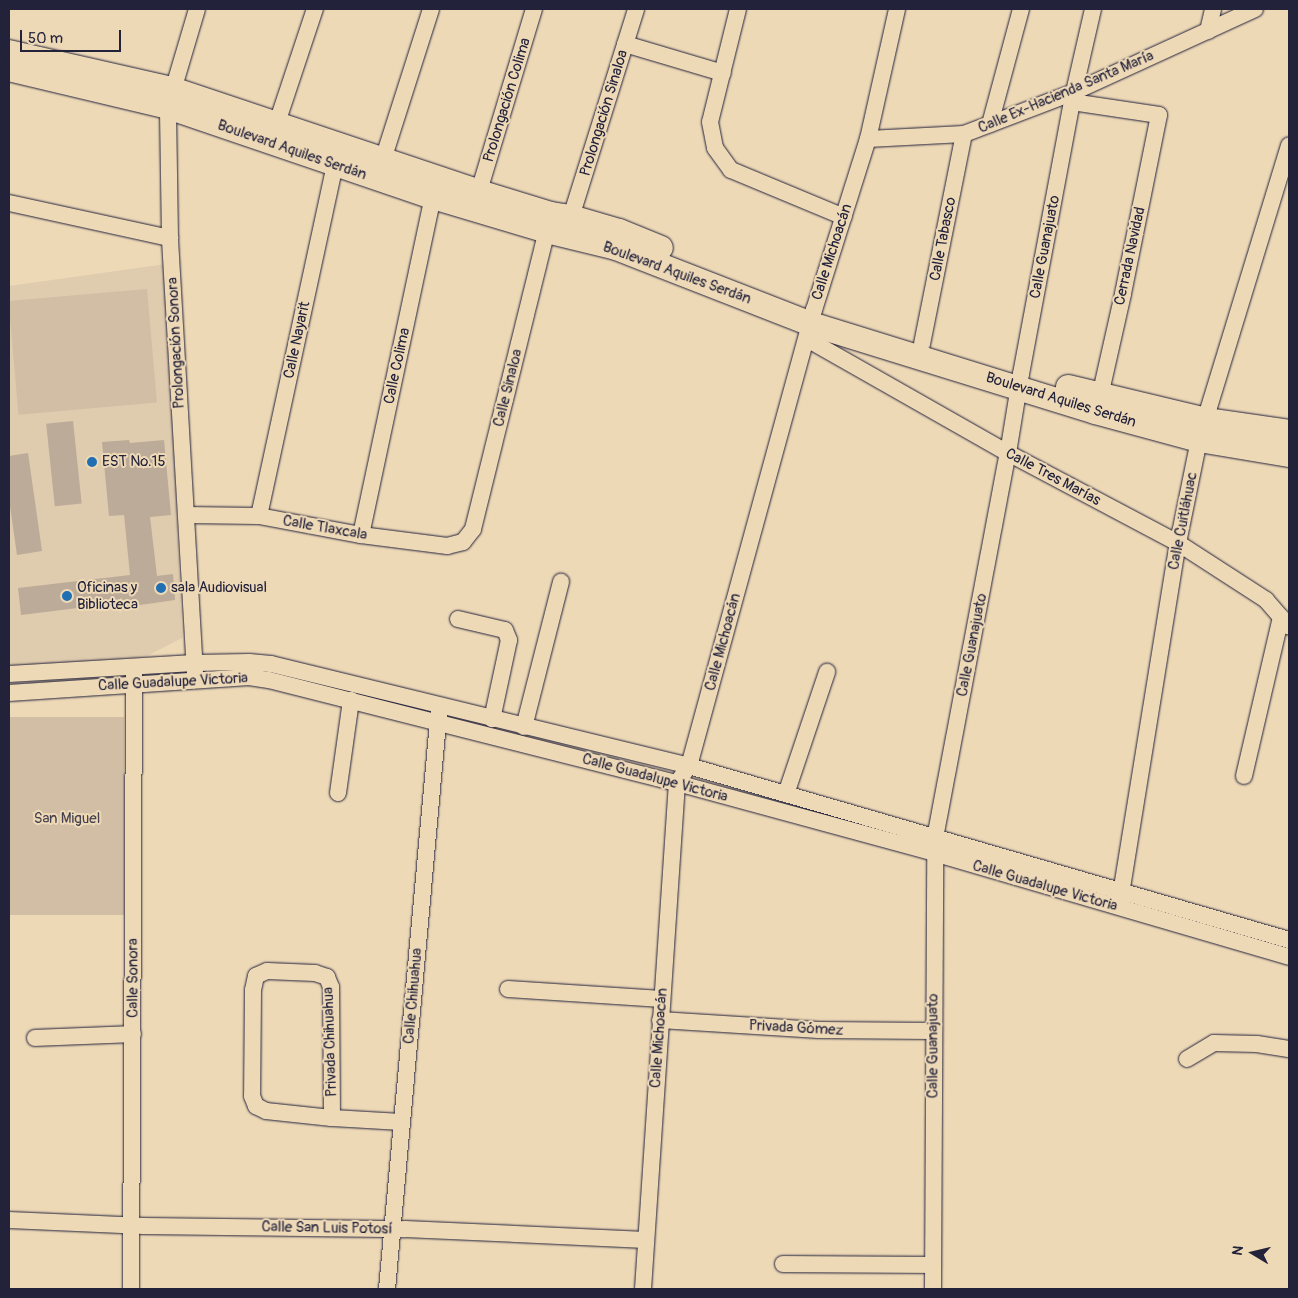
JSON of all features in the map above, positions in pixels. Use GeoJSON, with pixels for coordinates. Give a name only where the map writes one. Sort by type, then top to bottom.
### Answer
{"type":"FeatureCollection","features":[{"type":"Feature","properties":{"kind":"street","name":"Prolongación Sonora"},"geometry":{"type":"LineString","coordinates":[[195,680],[170,238],[170,98],[197,9]]}},
{"type":"Feature","properties":{"kind":"street"},"geometry":{"type":"LineString","coordinates":[[274,133],[315,9]]}},
{"type":"Feature","properties":{"kind":"street"},"geometry":{"type":"LineString","coordinates":[[380,169],[431,9]]}},
{"type":"Feature","properties":{"kind":"street","name":"Prolongación Colima"},"geometry":{"type":"LineString","coordinates":[[476,200],[534,9]]}},
{"type":"Feature","properties":{"kind":"street","name":"Prolongación Sinaloa"},"geometry":{"type":"LineString","coordinates":[[556,221],[625,44],[636,9]]}},
{"type":"Feature","properties":{"kind":"street"},"geometry":{"type":"LineString","coordinates":[[738,9],[710,122],[715,148],[731,170],[844,217]]}},
{"type":"Feature","properties":{"kind":"street","name":"Calle Michoacán"},"geometry":{"type":"LineString","coordinates":[[643,1289],[677,783],[689,766],[810,324],[868,139],[897,9]]}},
{"type":"Feature","properties":{"kind":"street"},"geometry":{"type":"LineString","coordinates":[[990,124],[1021,9]]}},
{"type":"Feature","properties":{"kind":"street","name":"Calle Guanajuato"},"geometry":{"type":"LineString","coordinates":[[933,1289],[934,845],[1073,97],[1093,9]]}},
{"type":"Feature","properties":{"kind":"street"},"geometry":{"type":"LineString","coordinates":[[1208,31],[1213,9]]}},
{"type":"Feature","properties":{"kind":"street","name":"Calle Ex-Hacienda Santa María"},"geometry":{"type":"LineString","coordinates":[[868,139],[964,134],[1073,97],[1255,9]]}},
{"type":"Feature","properties":{"kind":"street"},"geometry":{"type":"LineString","coordinates":[[625,44],[723,73]]}},
{"type":"Feature","properties":{"kind":"street","name":"Boulevard Aquiles Serdán"},"geometry":{"type":"LineString","coordinates":[[9,52],[170,98],[435,187],[556,221],[616,248],[810,324],[1289,455]]}},
{"type":"Feature","properties":{"kind":"street","name":"Boulevard Aquiles Serdán"},"geometry":{"type":"LineString","coordinates":[[9,69],[170,98]]}},
{"type":"Feature","properties":{"kind":"street","name":"Cerrada Navidad"},"geometry":{"type":"LineString","coordinates":[[1073,97],[1159,115],[1123,294],[1100,396]]}},
{"type":"Feature","properties":{"kind":"street","name":"Calle Tabasco"},"geometry":{"type":"LineString","coordinates":[[922,344],[964,134]]}},
{"type":"Feature","properties":{"kind":"street","name":"Calle Cuitláhuac"},"geometry":{"type":"LineString","coordinates":[[1119,908],[1178,543],[1202,430],[1289,145]]}},
{"type":"Feature","properties":{"kind":"street","name":"Calle Nayarit"},"geometry":{"type":"LineString","coordinates":[[259,516],[337,155]]}},
{"type":"Feature","properties":{"kind":"street","name":"Calle Colima"},"geometry":{"type":"LineString","coordinates":[[361,535],[435,187]]}},
{"type":"Feature","properties":{"kind":"street"},"geometry":{"type":"LineString","coordinates":[[9,203],[170,238]]}},
{"type":"Feature","properties":{"kind":"street","name":"Calle Sinaloa"},"geometry":{"type":"LineString","coordinates":[[463,542],[473,529],[556,221]]}},
{"type":"Feature","properties":{"kind":"street","name":"Boulevard Aquiles Serdán"},"geometry":{"type":"LineString","coordinates":[[810,324],[922,344],[1020,381],[1100,396],[1202,430],[1289,432]]}},
{"type":"Feature","properties":{"kind":"street","name":"Calle Tres Marías"},"geometry":{"type":"LineString","coordinates":[[810,324],[1008,453],[1178,543],[1266,600],[1285,622]]}},
{"type":"Feature","properties":{"kind":"street","name":"Calle Tlaxcala"},"geometry":{"type":"LineString","coordinates":[[186,515],[259,516],[361,535],[447,546],[463,542]]}},
{"type":"Feature","properties":{"kind":"street"},"geometry":{"type":"LineString","coordinates":[[524,727],[561,582]]}},
{"type":"Feature","properties":{"kind":"street"},"geometry":{"type":"LineString","coordinates":[[458,619],[504,630],[509,640],[492,719]]}},
{"type":"Feature","properties":{"kind":"street"},"geometry":{"type":"LineString","coordinates":[[1244,776],[1285,622]]}},
{"type":"Feature","properties":{"kind":"street","name":"Calle Guadalupe Victoria"},"geometry":{"type":"LineString","coordinates":[[9,674],[194,663],[249,662],[271,664],[689,766],[786,794],[1119,908],[1289,957]]}},
{"type":"Feature","properties":{"kind":"street","name":"Calle Sonora"},"geometry":{"type":"LineString","coordinates":[[131,1289],[134,666]]}},
{"type":"Feature","properties":{"kind":"street"},"geometry":{"type":"LineString","coordinates":[[786,794],[827,672]]}},
{"type":"Feature","properties":{"kind":"street","name":"Calle Guadalupe Victoria"},"geometry":{"type":"LineString","coordinates":[[9,693],[249,677],[351,700],[677,783],[1121,890],[1289,940]]}},
{"type":"Feature","properties":{"kind":"street"},"geometry":{"type":"LineString","coordinates":[[338,793],[351,700]]}},
{"type":"Feature","properties":{"kind":"street","name":"Calle Chihuahua"},"geometry":{"type":"LineString","coordinates":[[387,1289],[440,704]]}},
{"type":"Feature","properties":{"kind":"street","name":"Privada Chihuahua"},"geometry":{"type":"LineString","coordinates":[[332,1118],[331,987],[327,978],[315,973],[267,972],[256,976],[253,990],[252,1096],[256,1106],[266,1111],[332,1118],[402,1122]]}},
{"type":"Feature","properties":{"kind":"street"},"geometry":{"type":"LineString","coordinates":[[508,989],[662,999]]}},
{"type":"Feature","properties":{"kind":"street","name":"Privada Gómez"},"geometry":{"type":"LineString","coordinates":[[660,1020],[819,1030],[933,1031]]}},
{"type":"Feature","properties":{"kind":"street"},"geometry":{"type":"LineString","coordinates":[[35,1038],[132,1034]]}},
{"type":"Feature","properties":{"kind":"street"},"geometry":{"type":"LineString","coordinates":[[1186,1060],[1214,1043],[1258,1044],[1289,1049]]}},
{"type":"Feature","properties":{"kind":"street","name":"Calle San Luis Potosí"},"geometry":{"type":"LineString","coordinates":[[9,1220],[132,1225],[393,1228],[646,1240]]}},
{"type":"Feature","properties":{"kind":"street"},"geometry":{"type":"LineString","coordinates":[[783,1264],[933,1265]]}},
{"type":"Feature","properties":{"kind":"shaded area","name":"EST No.15"},"geometry":{"type":"Polygon","coordinates":[[[166,264],[182,638],[133,663],[9,667],[9,286],[166,264]]]}},
{"type":"Feature","properties":{"kind":"green space"},"geometry":{"type":"Polygon","coordinates":[[[147,289],[157,403],[18,415],[9,301],[147,289]]]}},
{"type":"Feature","properties":{"kind":"green space","name":"San Miguel"},"geometry":{"type":"Polygon","coordinates":[[[9,717],[124,717],[124,915],[9,915],[9,717]]]}},
{"type":"Feature","properties":{"kind":"building"},"geometry":{"type":"Polygon","coordinates":[[[73,421],[82,504],[55,506],[46,424],[73,421]]]}},
{"type":"Feature","properties":{"kind":"building"},"geometry":{"type":"Polygon","coordinates":[[[129,440],[130,443],[164,440],[171,515],[150,517],[157,576],[173,574],[175,600],[126,607],[126,602],[21,615],[18,588],[130,575],[124,515],[109,516],[102,442],[129,440]]]}},
{"type":"Feature","properties":{"kind":"building"},"geometry":{"type":"Polygon","coordinates":[[[28,453],[42,551],[17,555],[9,499],[9,456],[28,453]]]}},
{"type":"Feature","properties":{"kind":"place","name":"EST No.15"},"geometry":{"type":"Point","coordinates":[92,462]}},
{"type":"Feature","properties":{"kind":"place","name":"sala Audiovisual"},"geometry":{"type":"Point","coordinates":[161,588]}},
{"type":"Feature","properties":{"kind":"place","name":"Oficinas y Biblioteca"},"geometry":{"type":"Point","coordinates":[67,596]}}]}
